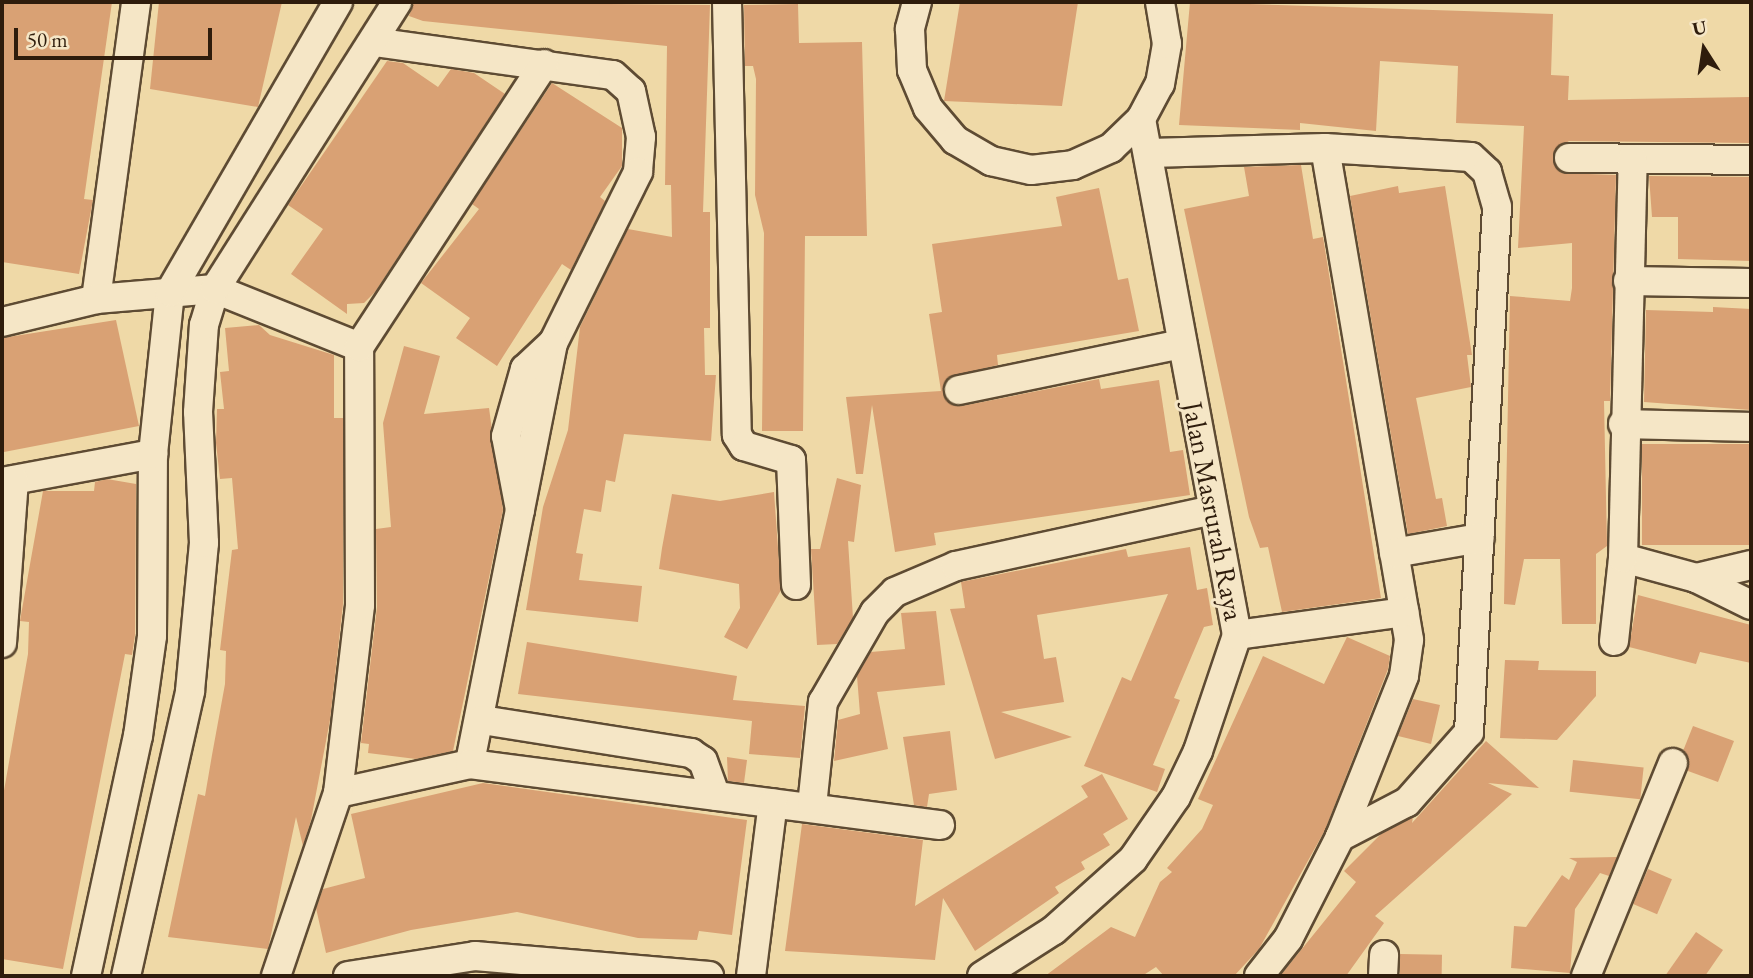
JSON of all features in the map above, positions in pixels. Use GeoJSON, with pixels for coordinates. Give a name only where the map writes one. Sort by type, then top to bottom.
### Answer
{"type":"FeatureCollection","features":[{"type":"Feature","properties":{"kind":"street"},"geometry":{"type":"LineString","coordinates":[[96,299],[136,2]]}},
{"type":"Feature","properties":{"kind":"street"},"geometry":{"type":"LineString","coordinates":[[86,976],[138,736],[152,636],[152,454],[170,292],[338,2]]}},
{"type":"Feature","properties":{"kind":"street"},"geometry":{"type":"LineString","coordinates":[[126,976],[190,691],[204,543],[199,363],[215,289],[397,2]]}},
{"type":"Feature","properties":{"kind":"street"},"geometry":{"type":"LineString","coordinates":[[727,2],[737,435],[744,446],[791,460],[796,585]]}},
{"type":"Feature","properties":{"kind":"street"},"geometry":{"type":"LineString","coordinates":[[917,2],[910,29],[912,70],[928,108],[955,140],[991,161],[1031,170],[1073,165],[1111,148],[1141,119],[1160,84],[1167,44],[1160,2]]}},
{"type":"Feature","properties":{"kind":"street"},"geometry":{"type":"LineString","coordinates":[[374,42],[544,64],[625,81],[641,137],[638,172],[553,344],[522,377],[506,436],[522,517],[482,720],[470,764]]}},
{"type":"Feature","properties":{"kind":"street"},"geometry":{"type":"LineString","coordinates":[[276,976],[338,793],[360,606],[359,348],[544,64]]}},
{"type":"Feature","properties":{"kind":"street","name":"Jalan Masrurah Raya"},"geometry":{"type":"LineString","coordinates":[[982,976],[1054,930],[1133,859],[1192,762],[1237,635],[1182,344],[1150,153],[1141,119]]}},
{"type":"Feature","properties":{"kind":"street"},"geometry":{"type":"LineString","coordinates":[[1150,153],[1325,148],[1471,157],[1492,181],[1497,207],[1468,732],[1407,802],[1340,836]]}},
{"type":"Feature","properties":{"kind":"street"},"geometry":{"type":"LineString","coordinates":[[1259,976],[1288,939],[1340,836],[1408,663],[1405,612],[1325,148]]}},
{"type":"Feature","properties":{"kind":"street"},"geometry":{"type":"LineString","coordinates":[[1569,158],[1751,160]]}},
{"type":"Feature","properties":{"kind":"street"},"geometry":{"type":"LineString","coordinates":[[1614,640],[1623,558],[1623,424],[1633,159]]}},
{"type":"Feature","properties":{"kind":"street"},"geometry":{"type":"LineString","coordinates":[[1628,281],[1751,283]]}},
{"type":"Feature","properties":{"kind":"street"},"geometry":{"type":"LineString","coordinates":[[2,322],[96,299],[215,289],[359,348]]}},
{"type":"Feature","properties":{"kind":"street"},"geometry":{"type":"LineString","coordinates":[[959,390],[1182,344]]}},
{"type":"Feature","properties":{"kind":"street"},"geometry":{"type":"LineString","coordinates":[[1623,424],[1751,427]]}},
{"type":"Feature","properties":{"kind":"street"},"geometry":{"type":"LineString","coordinates":[[2,643],[8,481],[152,454]]}},
{"type":"Feature","properties":{"kind":"street"},"geometry":{"type":"LineString","coordinates":[[812,806],[823,702],[875,612],[895,592],[956,566],[1213,510]]}},
{"type":"Feature","properties":{"kind":"street"},"geometry":{"type":"LineString","coordinates":[[1394,553],[1480,538]]}},
{"type":"Feature","properties":{"kind":"street"},"geometry":{"type":"LineString","coordinates":[[1623,558],[1696,578],[1751,605]]}},
{"type":"Feature","properties":{"kind":"street"},"geometry":{"type":"LineString","coordinates":[[1696,578],[1751,565]]}},
{"type":"Feature","properties":{"kind":"street"},"geometry":{"type":"LineString","coordinates":[[1237,635],[1405,612]]}},
{"type":"Feature","properties":{"kind":"street"},"geometry":{"type":"LineString","coordinates":[[482,720],[691,753],[703,761],[716,796]]}},
{"type":"Feature","properties":{"kind":"street"},"geometry":{"type":"LineString","coordinates":[[1586,976],[1673,763]]}},
{"type":"Feature","properties":{"kind":"street"},"geometry":{"type":"LineString","coordinates":[[338,793],[470,764],[812,806],[940,825]]}},
{"type":"Feature","properties":{"kind":"street"},"geometry":{"type":"LineString","coordinates":[[751,976],[774,803]]}},
{"type":"Feature","properties":{"kind":"street"},"geometry":{"type":"LineString","coordinates":[[348,976],[487,956],[709,976]]}},
{"type":"Feature","properties":{"kind":"building"},"geometry":{"type":"Polygon","coordinates":[[[2,2],[112,2],[84,199],[93,200],[79,274],[2,262],[2,2]]]}},
{"type":"Feature","properties":{"kind":"building"},"geometry":{"type":"Polygon","coordinates":[[[159,2],[282,2],[258,107],[150,89],[159,2]]]}},
{"type":"Feature","properties":{"kind":"building"},"geometry":{"type":"Polygon","coordinates":[[[414,2],[710,5],[703,212],[710,212],[710,328],[704,328],[705,375],[716,375],[711,441],[624,434],[615,482],[606,480],[601,512],[584,509],[576,553],[583,554],[579,580],[642,586],[638,622],[526,610],[543,507],[568,430],[580,327],[628,229],[672,237],[671,185],[665,185],[667,46],[423,21],[409,16],[414,2]]]}},
{"type":"Feature","properties":{"kind":"building"},"geometry":{"type":"Polygon","coordinates":[[[960,2],[1078,2],[1062,106],[944,101],[960,2]]]}},
{"type":"Feature","properties":{"kind":"building"},"geometry":{"type":"Polygon","coordinates":[[[1190,2],[1553,14],[1551,75],[1569,76],[1568,100],[1750,97],[1751,143],[1569,141],[1554,150],[1561,173],[1616,175],[1610,401],[1604,401],[1607,546],[1596,554],[1596,624],[1562,624],[1560,559],[1524,559],[1515,605],[1504,604],[1510,296],[1570,301],[1572,288],[1572,243],[1518,248],[1524,126],[1456,123],[1458,66],[1380,61],[1376,131],[1300,123],[1300,130],[1179,125],[1190,2]]]}},
{"type":"Feature","properties":{"kind":"building"},"geometry":{"type":"Polygon","coordinates":[[[798,4],[799,43],[862,42],[867,236],[805,236],[803,431],[762,431],[764,233],[755,195],[756,79],[753,66],[745,66],[744,5],[798,4]]]}},
{"type":"Feature","properties":{"kind":"building"},"geometry":{"type":"Polygon","coordinates":[[[387,61],[403,63],[438,87],[451,69],[474,73],[505,94],[375,292],[364,303],[347,304],[347,314],[291,274],[323,229],[288,205],[387,61]]]}},
{"type":"Feature","properties":{"kind":"building"},"geometry":{"type":"Polygon","coordinates":[[[552,83],[622,128],[622,166],[600,197],[605,201],[571,270],[562,264],[497,366],[456,338],[470,318],[421,283],[479,209],[472,204],[552,83]]]}},
{"type":"Feature","properties":{"kind":"building"},"geometry":{"type":"Polygon","coordinates":[[[1301,165],[1313,239],[1323,237],[1381,598],[1282,612],[1268,547],[1260,548],[1249,517],[1184,209],[1249,196],[1244,167],[1301,165]]]}},
{"type":"Feature","properties":{"kind":"building"},"geometry":{"type":"Polygon","coordinates":[[[1649,176],[1751,177],[1751,261],[1678,259],[1678,217],[1652,217],[1649,176]]]}},
{"type":"Feature","properties":{"kind":"building"},"geometry":{"type":"Polygon","coordinates":[[[1398,186],[1399,193],[1445,186],[1472,355],[1467,355],[1471,387],[1416,398],[1436,499],[1442,498],[1447,526],[1408,534],[1350,196],[1398,186]]]}},
{"type":"Feature","properties":{"kind":"building"},"geometry":{"type":"Polygon","coordinates":[[[1099,188],[1118,280],[1128,278],[1139,331],[997,355],[998,365],[949,377],[943,394],[962,406],[1099,379],[1101,389],[1159,380],[1170,452],[1183,450],[1190,495],[934,533],[936,545],[895,552],[872,405],[863,474],[856,474],[846,397],[941,391],[929,314],[942,312],[932,244],[1062,226],[1056,197],[1099,188]]]}},
{"type":"Feature","properties":{"kind":"building"},"geometry":{"type":"Polygon","coordinates":[[[1713,307],[1751,309],[1751,410],[1644,402],[1646,310],[1713,312],[1713,307]]]}},
{"type":"Feature","properties":{"kind":"building"},"geometry":{"type":"Polygon","coordinates":[[[116,320],[139,426],[4,452],[2,338],[116,320]]]}},
{"type":"Feature","properties":{"kind":"building"},"geometry":{"type":"Polygon","coordinates":[[[259,325],[270,335],[334,355],[334,418],[343,418],[343,604],[330,720],[311,820],[303,846],[296,817],[268,949],[168,937],[198,794],[205,796],[225,684],[226,651],[220,650],[232,550],[238,549],[232,478],[220,479],[216,443],[217,409],[224,409],[220,372],[229,371],[225,328],[259,325]]]}},
{"type":"Feature","properties":{"kind":"building"},"geometry":{"type":"Polygon","coordinates":[[[404,346],[440,356],[424,414],[489,408],[503,510],[453,751],[416,759],[368,753],[369,744],[361,743],[377,607],[376,529],[391,527],[383,423],[404,346]]]}},
{"type":"Feature","properties":{"kind":"building"},"geometry":{"type":"Polygon","coordinates":[[[1642,444],[1751,444],[1751,545],[1642,545],[1642,444]]]}},
{"type":"Feature","properties":{"kind":"building"},"geometry":{"type":"Polygon","coordinates":[[[837,478],[861,485],[854,542],[848,541],[853,618],[837,644],[817,645],[811,549],[820,549],[837,478]]]}},
{"type":"Feature","properties":{"kind":"building"},"geometry":{"type":"Polygon","coordinates":[[[107,479],[136,484],[135,635],[132,655],[125,654],[63,969],[2,959],[2,802],[28,654],[29,622],[20,621],[43,491],[94,491],[95,482],[107,479]]]}},
{"type":"Feature","properties":{"kind":"building"},"geometry":{"type":"Polygon","coordinates":[[[774,492],[781,590],[747,649],[724,637],[740,608],[739,584],[659,569],[662,548],[672,494],[720,501],[774,492]]]}},
{"type":"Feature","properties":{"kind":"building"},"geometry":{"type":"Polygon","coordinates":[[[1190,547],[1197,590],[1207,588],[1213,625],[1204,627],[1174,698],[1180,700],[1153,765],[1165,769],[1157,792],[1084,766],[1122,677],[1131,681],[1168,594],[1037,615],[1044,659],[1056,657],[1064,702],[1001,712],[1072,737],[995,759],[950,609],[965,608],[961,582],[1126,549],[1128,557],[1190,547]]]}},
{"type":"Feature","properties":{"kind":"building"},"geometry":{"type":"Polygon","coordinates":[[[1638,595],[1751,625],[1751,663],[1700,652],[1696,664],[1629,647],[1638,595]]]}},
{"type":"Feature","properties":{"kind":"building"},"geometry":{"type":"Polygon","coordinates":[[[936,611],[945,685],[877,692],[888,749],[834,761],[838,720],[860,714],[857,676],[871,652],[905,649],[901,613],[936,611]]]}},
{"type":"Feature","properties":{"kind":"building"},"geometry":{"type":"Polygon","coordinates":[[[1347,637],[1390,656],[1388,669],[1325,830],[1259,949],[1234,976],[1164,976],[1156,967],[1142,976],[1045,976],[1111,927],[1135,937],[1160,882],[1172,872],[1167,868],[1202,829],[1213,805],[1198,799],[1263,656],[1324,684],[1347,637]]]}},
{"type":"Feature","properties":{"kind":"building"},"geometry":{"type":"Polygon","coordinates":[[[527,642],[737,676],[733,700],[805,706],[800,758],[749,754],[752,721],[518,694],[527,642]]]}},
{"type":"Feature","properties":{"kind":"building"},"geometry":{"type":"Polygon","coordinates":[[[1505,660],[1539,661],[1538,670],[1596,671],[1596,696],[1557,740],[1500,738],[1505,660]]]}},
{"type":"Feature","properties":{"kind":"building"},"geometry":{"type":"Polygon","coordinates":[[[1413,699],[1440,705],[1431,744],[1398,736],[1413,699]]]}},
{"type":"Feature","properties":{"kind":"building"},"geometry":{"type":"Polygon","coordinates":[[[1693,726],[1734,741],[1718,782],[1688,771],[1683,751],[1693,726]]]}},
{"type":"Feature","properties":{"kind":"building"},"geometry":{"type":"Polygon","coordinates":[[[950,731],[957,790],[929,794],[927,807],[914,805],[903,737],[950,731]]]}},
{"type":"Feature","properties":{"kind":"building"},"geometry":{"type":"Polygon","coordinates":[[[1486,741],[1539,788],[1488,783],[1512,794],[1375,916],[1384,923],[1346,976],[1280,976],[1356,882],[1344,871],[1381,834],[1413,817],[1412,823],[1486,741]]]}},
{"type":"Feature","properties":{"kind":"building"},"geometry":{"type":"Polygon","coordinates":[[[727,757],[747,760],[744,783],[728,781],[727,757]]]}},
{"type":"Feature","properties":{"kind":"building"},"geometry":{"type":"Polygon","coordinates":[[[1573,760],[1644,767],[1640,799],[1570,792],[1573,760]]]}},
{"type":"Feature","properties":{"kind":"building"},"geometry":{"type":"Polygon","coordinates":[[[1102,774],[1128,819],[1103,834],[1110,845],[1081,862],[1085,869],[1055,887],[1059,893],[975,951],[943,898],[935,960],[785,951],[802,824],[923,840],[915,906],[1088,797],[1081,786],[1102,774]]]}},
{"type":"Feature","properties":{"kind":"building"},"geometry":{"type":"Polygon","coordinates":[[[483,783],[747,820],[732,935],[699,931],[697,940],[638,938],[517,912],[411,930],[326,953],[316,908],[323,889],[365,878],[351,814],[483,783]]]}},
{"type":"Feature","properties":{"kind":"building"},"geometry":{"type":"Polygon","coordinates":[[[1617,857],[1609,876],[1600,873],[1575,909],[1570,973],[1511,968],[1514,926],[1526,927],[1562,875],[1569,880],[1577,862],[1569,858],[1617,857]]]}},
{"type":"Feature","properties":{"kind":"building"},"geometry":{"type":"Polygon","coordinates":[[[1648,869],[1672,879],[1657,914],[1633,904],[1648,869]]]}},
{"type":"Feature","properties":{"kind":"building"},"geometry":{"type":"Polygon","coordinates":[[[1696,932],[1723,950],[1705,976],[1665,976],[1696,932]]]}},
{"type":"Feature","properties":{"kind":"building"},"geometry":{"type":"Polygon","coordinates":[[[1400,954],[1442,955],[1442,976],[1400,976],[1400,954]]]}}]}
